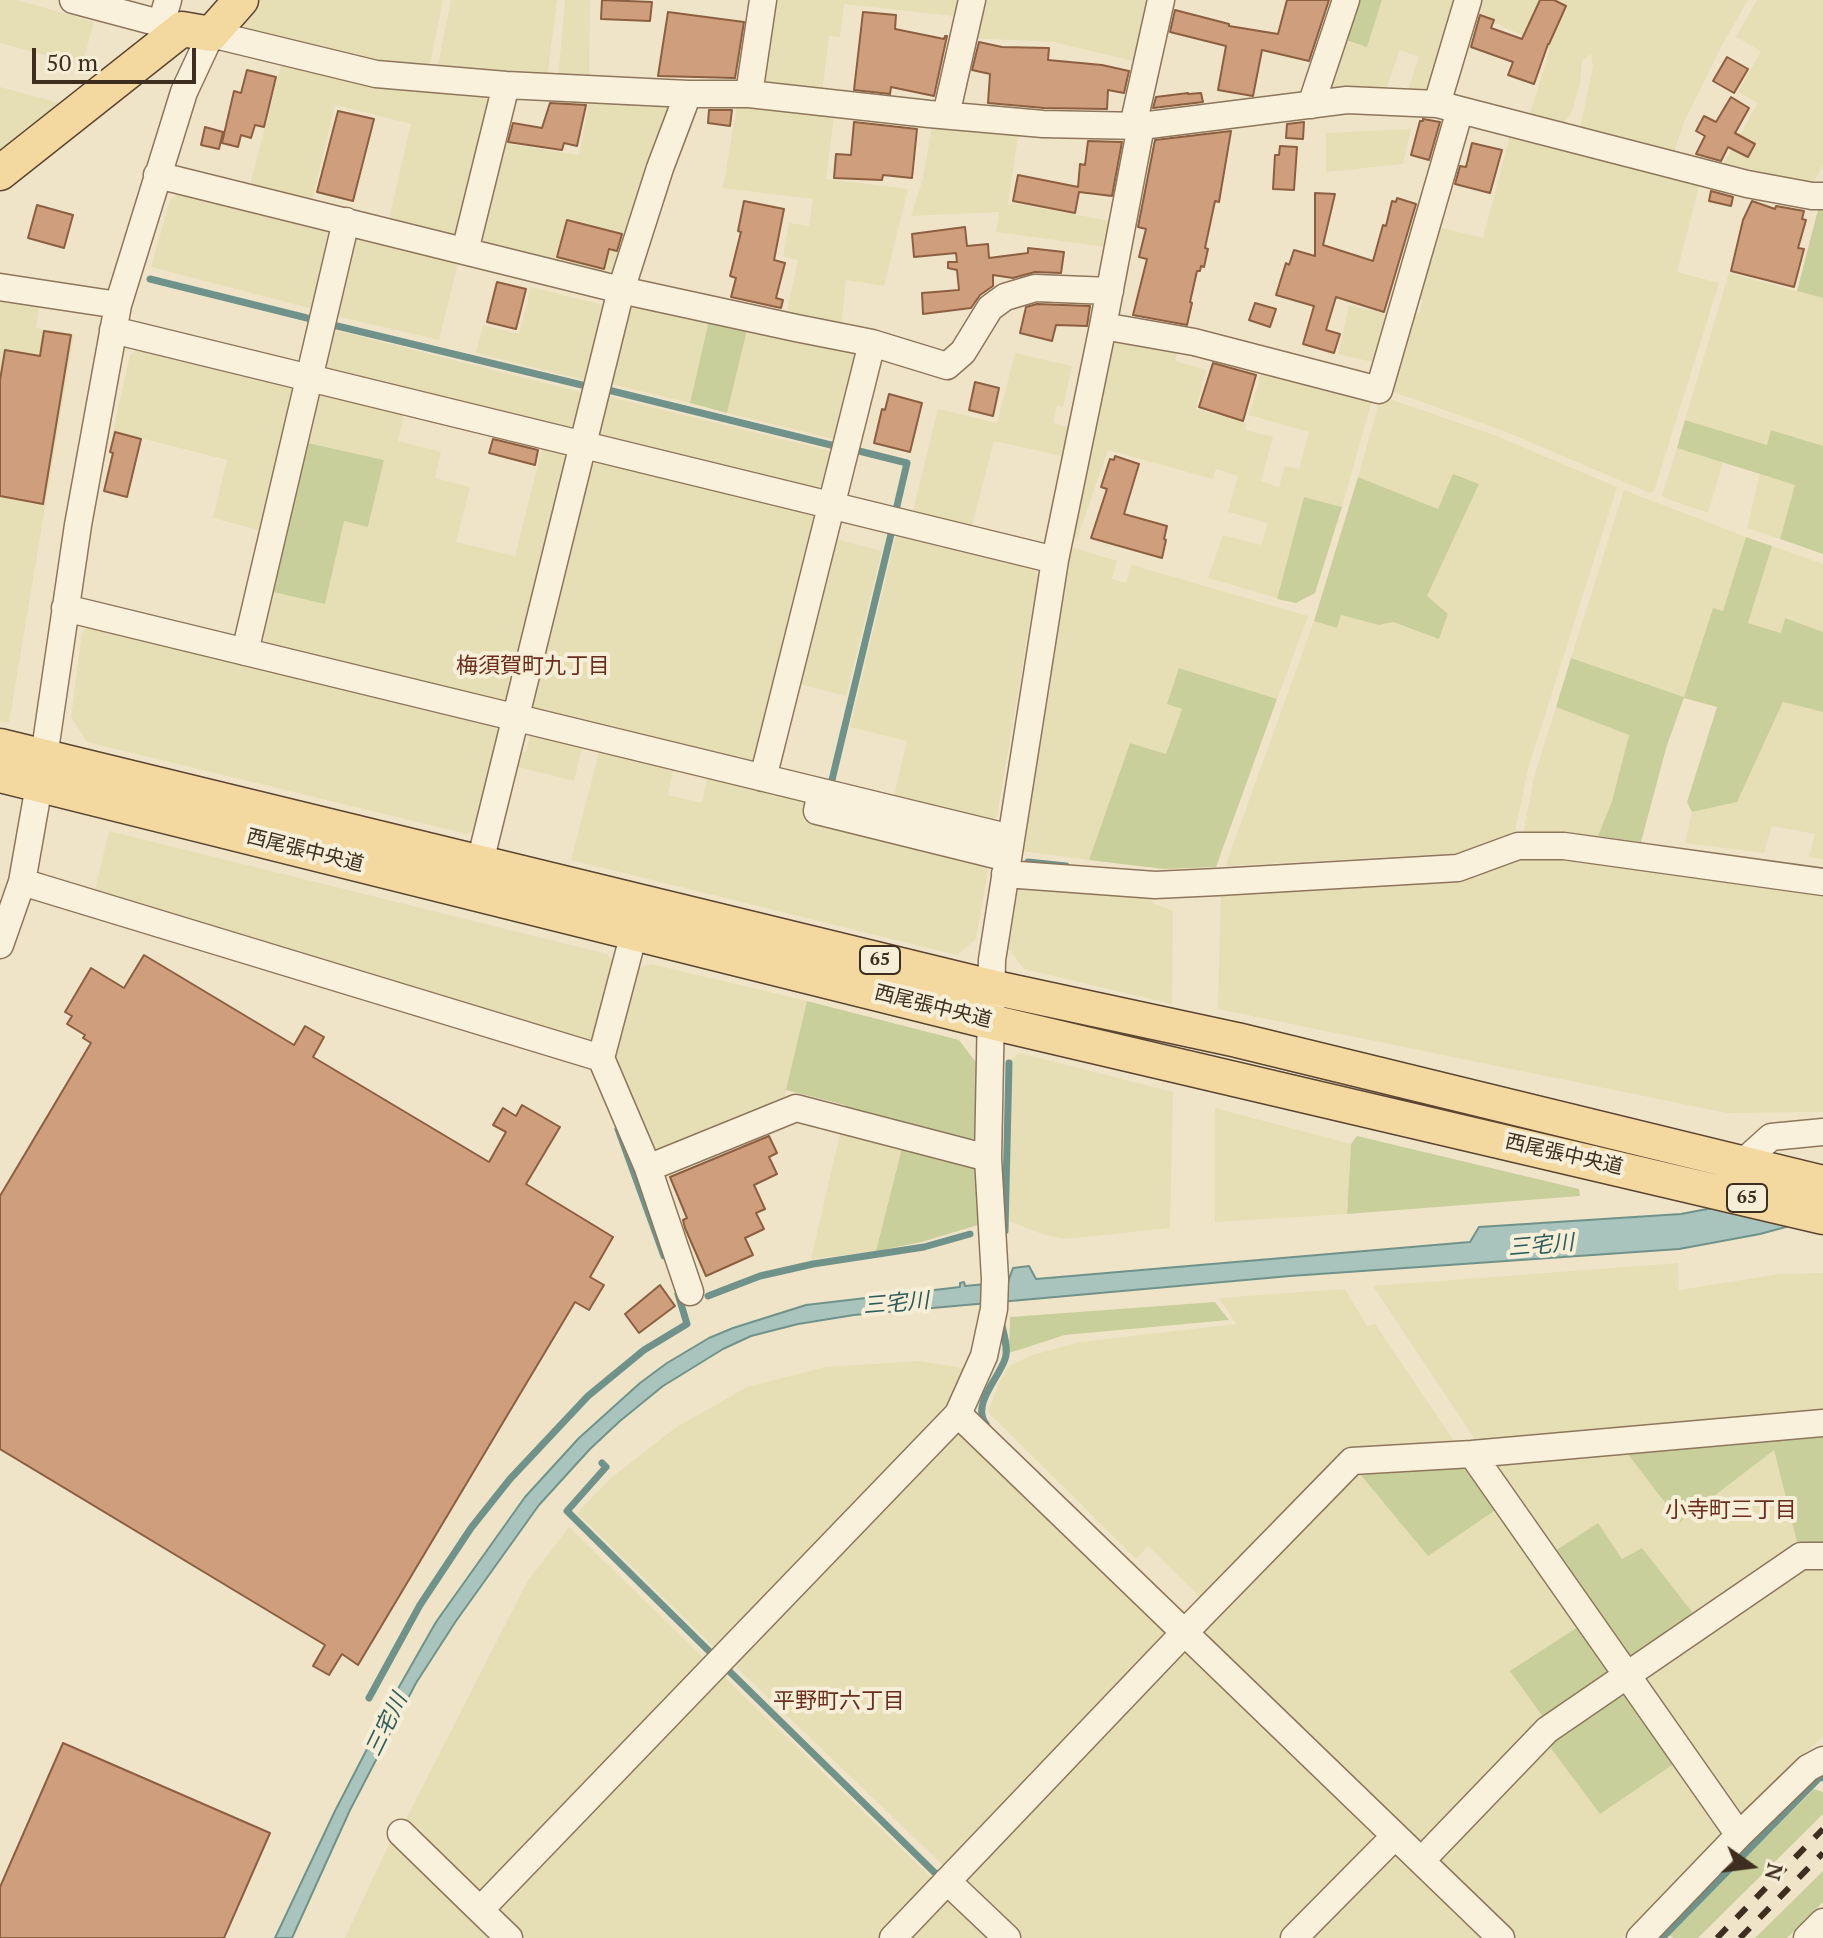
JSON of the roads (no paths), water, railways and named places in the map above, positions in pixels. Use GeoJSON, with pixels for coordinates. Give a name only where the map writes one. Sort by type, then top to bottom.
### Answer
{"type":"FeatureCollection","features":[{"type":"Feature","properties":{"kind":"main road"},"geometry":{"type":"LineString","coordinates":[[0,173],[180,22],[241,0]]}},
{"type":"Feature","properties":{"kind":"main road","name":"西尾張中央道"},"geometry":{"type":"LineString","coordinates":[[0,746],[42,771],[634,933],[991,1022],[1823,1217]]}},
{"type":"Feature","properties":{"kind":"main road","name":"西尾張中央道"},"geometry":{"type":"LineString","coordinates":[[0,775],[42,771],[480,862],[991,987],[1237,1040],[1823,1183]]}},
{"type":"Feature","properties":{"kind":"street"},"geometry":{"type":"LineString","coordinates":[[73,0],[180,22],[376,74],[506,85],[749,94],[1043,124],[1137,126],[1347,100],[1449,107],[1747,184],[1823,196]]}},
{"type":"Feature","properties":{"kind":"street"},"geometry":{"type":"LineString","coordinates":[[749,94],[763,0]]}},
{"type":"Feature","properties":{"kind":"street"},"geometry":{"type":"LineString","coordinates":[[946,115],[972,0]]}},
{"type":"Feature","properties":{"kind":"street"},"geometry":{"type":"LineString","coordinates":[[480,1910],[958,1414],[984,1356],[994,1309],[995,1279],[988,1158],[992,960],[1055,560],[1110,291],[1161,0]]}},
{"type":"Feature","properties":{"kind":"street"},"geometry":{"type":"LineString","coordinates":[[1311,105],[1346,0]]}},
{"type":"Feature","properties":{"kind":"street"},"geometry":{"type":"LineString","coordinates":[[1103,326],[1194,342],[1379,390],[1449,107],[1468,0]]}},
{"type":"Feature","properties":{"kind":"street"},"geometry":{"type":"LineString","coordinates":[[0,945],[22,882],[42,771],[65,608],[116,318],[184,92],[180,22]]}},
{"type":"Feature","properties":{"kind":"street"},"geometry":{"type":"LineString","coordinates":[[465,251],[506,85]]}},
{"type":"Feature","properties":{"kind":"street"},"geometry":{"type":"LineString","coordinates":[[480,862],[621,290],[660,168],[688,94]]}},
{"type":"Feature","properties":{"kind":"street"},"geometry":{"type":"LineString","coordinates":[[157,175],[621,290],[872,343],[947,366],[963,352],[990,308],[1005,297],[1035,288],[1110,291]]}},
{"type":"Feature","properties":{"kind":"street"},"geometry":{"type":"LineString","coordinates":[[245,652],[346,221]]}},
{"type":"Feature","properties":{"kind":"street"},"geometry":{"type":"LineString","coordinates":[[0,287],[116,318],[309,378],[1055,560]]}},
{"type":"Feature","properties":{"kind":"street"},"geometry":{"type":"LineString","coordinates":[[763,778],[872,343]]}},
{"type":"Feature","properties":{"kind":"street"},"geometry":{"type":"LineString","coordinates":[[65,608],[821,792],[1008,857],[1155,885],[1458,868],[1518,846],[1564,846],[1823,882]]}},
{"type":"Feature","properties":{"kind":"street"},"geometry":{"type":"LineString","coordinates":[[22,882],[601,1058]]}},
{"type":"Feature","properties":{"kind":"street"},"geometry":{"type":"LineString","coordinates":[[634,933],[601,1058],[648,1168],[690,1292]]}},
{"type":"Feature","properties":{"kind":"street"},"geometry":{"type":"LineString","coordinates":[[648,1168],[796,1108],[988,1158]]}},
{"type":"Feature","properties":{"kind":"street"},"geometry":{"type":"LineString","coordinates":[[1752,1165],[1771,1137],[1823,1132]]}},
{"type":"Feature","properties":{"kind":"street"},"geometry":{"type":"LineString","coordinates":[[958,1414],[1501,1938]]}},
{"type":"Feature","properties":{"kind":"street"},"geometry":{"type":"LineString","coordinates":[[893,1938],[1352,1461],[1472,1454],[1823,1423]]}},
{"type":"Feature","properties":{"kind":"street"},"geometry":{"type":"LineString","coordinates":[[1472,1454],[1739,1835]]}},
{"type":"Feature","properties":{"kind":"street"},"geometry":{"type":"LineString","coordinates":[[1421,1861],[1547,1730],[1801,1556],[1823,1556]]}},
{"type":"Feature","properties":{"kind":"street"},"geometry":{"type":"LineString","coordinates":[[1640,1938],[1739,1835],[1808,1768],[1823,1760]]}},
{"type":"Feature","properties":{"kind":"street"},"geometry":{"type":"LineString","coordinates":[[401,1833],[509,1938]]}},
{"type":"Feature","properties":{"kind":"street"},"geometry":{"type":"LineString","coordinates":[[1294,1938],[1395,1836]]}},
{"type":"Feature","properties":{"kind":"street"},"geometry":{"type":"LineString","coordinates":[[947,1881],[1007,1938]]}},
{"type":"Feature","properties":{"kind":"street"},"geometry":{"type":"LineString","coordinates":[[1807,1938],[1823,1922]]}},
{"type":"Feature","properties":{"kind":"water","name":"三宅川"},"geometry":{"type":"Polygon","coordinates":[[[1823,1187],[1823,1217],[1760,1234],[1679,1249],[1290,1276],[854,1315],[751,1336],[723,1349],[663,1386],[620,1421],[539,1505],[416,1683],[350,1810],[292,1938],[275,1938],[335,1811],[399,1687],[436,1622],[525,1497],[579,1438],[640,1383],[709,1338],[806,1305],[960,1287],[960,1283],[964,1282],[965,1286],[1008,1282],[1013,1268],[1029,1266],[1036,1279],[1470,1242],[1479,1227],[1681,1214],[1823,1187]]]}},
{"type":"Feature","properties":{"kind":"waterway"},"geometry":{"type":"LineString","coordinates":[[150,279],[311,319]]}},
{"type":"Feature","properties":{"kind":"waterway"},"geometry":{"type":"LineString","coordinates":[[333,325],[586,386]]}},
{"type":"Feature","properties":{"kind":"waterway"},"geometry":{"type":"LineString","coordinates":[[608,390],[835,446]]}},
{"type":"Feature","properties":{"kind":"waterway"},"geometry":{"type":"LineString","coordinates":[[855,450],[907,463],[896,510]]}},
{"type":"Feature","properties":{"kind":"waterway"},"geometry":{"type":"LineString","coordinates":[[831,784],[892,530]]}},
{"type":"Feature","properties":{"kind":"waterway"},"geometry":{"type":"LineString","coordinates":[[1028,862],[1066,866]]}},
{"type":"Feature","properties":{"kind":"waterway"},"geometry":{"type":"LineString","coordinates":[[1005,1231],[1009,1063]]}},
{"type":"Feature","properties":{"kind":"waterway"},"geometry":{"type":"LineString","coordinates":[[618,1129],[664,1256]]}},
{"type":"Feature","properties":{"kind":"waterway"},"geometry":{"type":"LineString","coordinates":[[708,1296],[760,1276],[813,1264],[924,1247],[970,1234]]}},
{"type":"Feature","properties":{"kind":"waterway"},"geometry":{"type":"LineString","coordinates":[[369,1698],[420,1605],[471,1528],[510,1479],[588,1396],[644,1350],[687,1324],[678,1294]]}},
{"type":"Feature","properties":{"kind":"waterway"},"geometry":{"type":"LineString","coordinates":[[986,1424],[982,1417],[984,1400],[1006,1355],[1001,1321]]}},
{"type":"Feature","properties":{"kind":"waterway"},"geometry":{"type":"LineString","coordinates":[[602,1463],[606,1467],[567,1511],[712,1654]]}},
{"type":"Feature","properties":{"kind":"waterway"},"geometry":{"type":"LineString","coordinates":[[726,1668],[934,1872]]}},
{"type":"Feature","properties":{"kind":"waterway"},"geometry":{"type":"LineString","coordinates":[[1662,1938],[1820,1777],[1823,1778]]}},
{"type":"Feature","properties":{"kind":"railway"},"geometry":{"type":"LineString","coordinates":[[1717,1938],[1823,1829]]}},
{"type":"Feature","properties":{"kind":"railway"},"geometry":{"type":"LineString","coordinates":[[1740,1938],[1823,1853]]}},
{"type":"Feature","properties":{"kind":"district","name":"梅須賀町九丁目"},"geometry":{"type":"Point","coordinates":[533,667]}},
{"type":"Feature","properties":{"kind":"district","name":"小寺町三丁目"},"geometry":{"type":"Point","coordinates":[1731,1511]}},
{"type":"Feature","properties":{"kind":"district","name":"平野町六丁目"},"geometry":{"type":"Point","coordinates":[839,1702]}}]}
